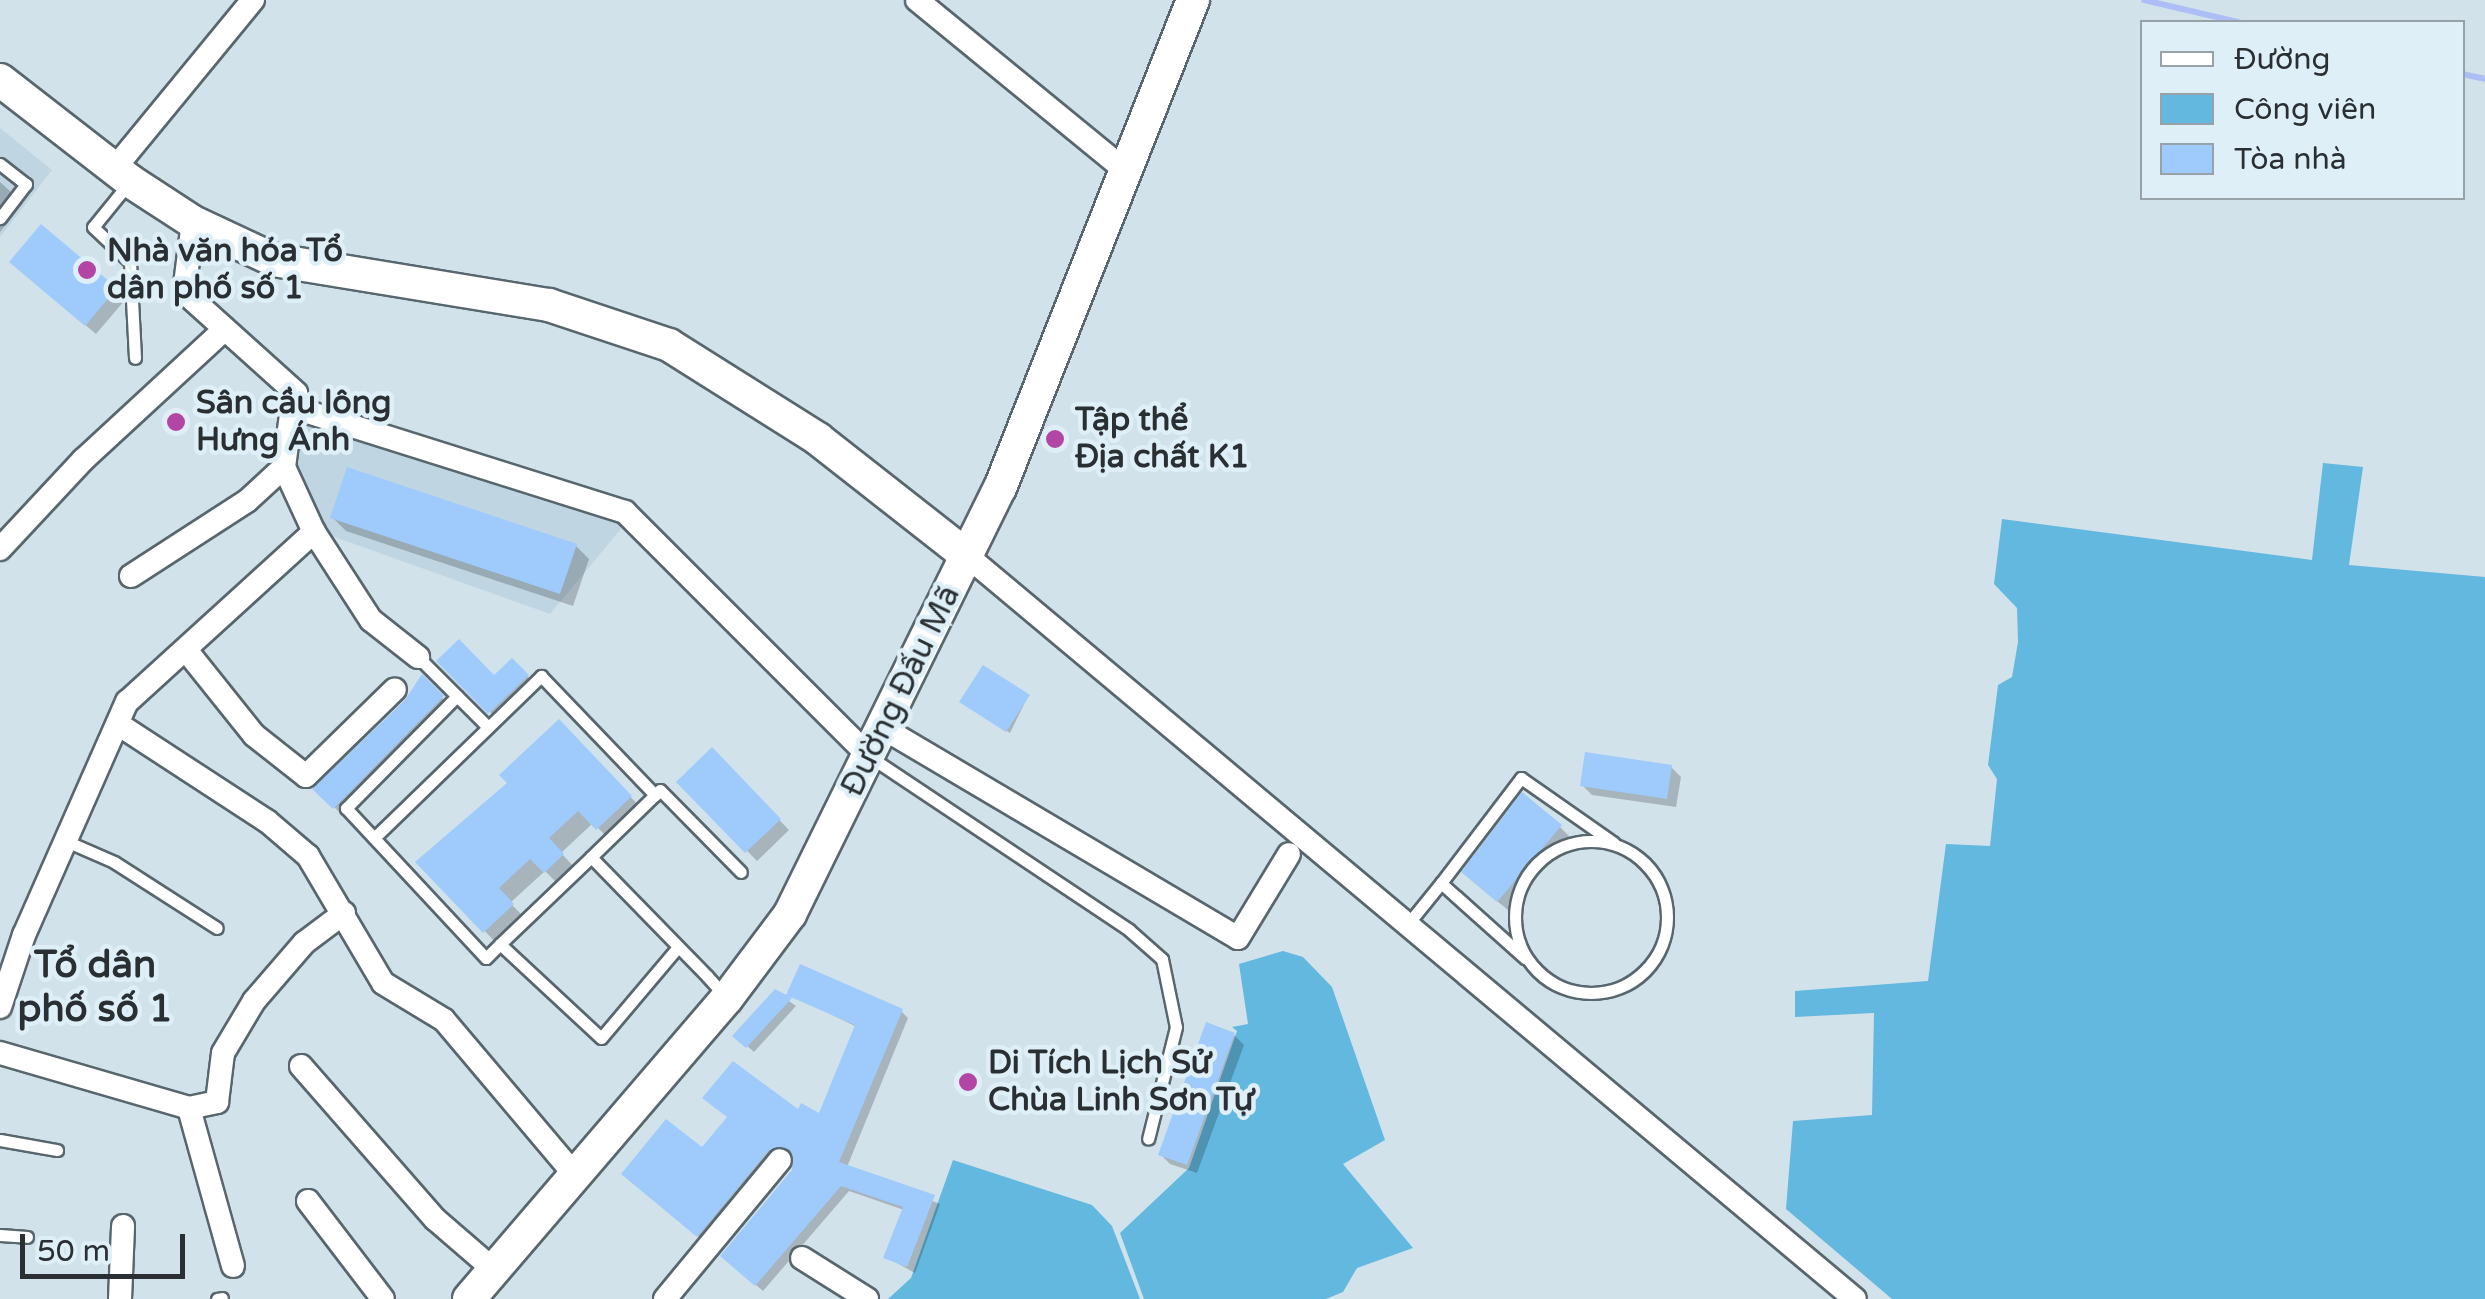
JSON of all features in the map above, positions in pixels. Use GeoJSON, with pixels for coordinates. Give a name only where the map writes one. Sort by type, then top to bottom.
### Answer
{"type":"FeatureCollection","features":[{"type":"Feature","properties":{"kind":"street"},"geometry":{"type":"LineString","coordinates":[[122,175],[253,0]]}},
{"type":"Feature","properties":{"kind":"street"},"geometry":{"type":"LineString","coordinates":[[917,0],[1122,168]]}},
{"type":"Feature","properties":{"kind":"street","name":"Đường Đấu Mã"},"geometry":{"type":"LineString","coordinates":[[470,1299],[727,998],[790,914],[1000,488],[1122,168],[1193,0]]}},
{"type":"Feature","properties":{"kind":"street"},"geometry":{"type":"LineString","coordinates":[[0,80],[122,175],[193,222],[274,260],[549,305],[668,345],[818,440],[966,555],[1854,1299]]}},
{"type":"Feature","properties":{"kind":"street"},"geometry":{"type":"LineString","coordinates":[[193,222],[184,292],[296,392],[284,467],[314,532],[371,620],[418,657]]}},
{"type":"Feature","properties":{"kind":"street"},"geometry":{"type":"LineString","coordinates":[[0,550],[83,460],[225,330]]}},
{"type":"Feature","properties":{"kind":"street"},"geometry":{"type":"LineString","coordinates":[[292,408],[624,512],[876,742],[1238,938],[1289,854]]}},
{"type":"Feature","properties":{"kind":"street"},"geometry":{"type":"LineString","coordinates":[[131,576],[247,502],[284,467]]}},
{"type":"Feature","properties":{"kind":"street"},"geometry":{"type":"LineString","coordinates":[[0,1007],[8,960],[128,702],[314,532]]}},
{"type":"Feature","properties":{"kind":"street"},"geometry":{"type":"LineString","coordinates":[[186,650],[254,735],[306,776],[394,689]]}},
{"type":"Feature","properties":{"kind":"street"},"geometry":{"type":"LineString","coordinates":[[118,724],[267,821],[308,856],[383,983],[444,1020],[576,1176]]}},
{"type":"Feature","properties":{"kind":"street"},"geometry":{"type":"LineString","coordinates":[[0,1054],[189,1108],[217,1102],[223,1053],[254,1001],[304,943],[344,913]]}},
{"type":"Feature","properties":{"kind":"street"},"geometry":{"type":"LineString","coordinates":[[301,1066],[435,1219],[494,1270]]}},
{"type":"Feature","properties":{"kind":"street"},"geometry":{"type":"LineString","coordinates":[[189,1108],[232,1266]]}},
{"type":"Feature","properties":{"kind":"street"},"geometry":{"type":"LineString","coordinates":[[665,1299],[780,1160]]}},
{"type":"Feature","properties":{"kind":"street"},"geometry":{"type":"LineString","coordinates":[[308,1201],[382,1299]]}},
{"type":"Feature","properties":{"kind":"street"},"geometry":{"type":"LineString","coordinates":[[120,1299],[123,1226]]}},
{"type":"Feature","properties":{"kind":"street"},"geometry":{"type":"LineString","coordinates":[[802,1258],[867,1299]]}},
{"type":"Feature","properties":{"kind":"lane"},"geometry":{"type":"LineString","coordinates":[[0,164],[26,184],[0,218]]}},
{"type":"Feature","properties":{"kind":"lane"},"geometry":{"type":"LineString","coordinates":[[122,175],[94,228],[130,262],[135,358]]}},
{"type":"Feature","properties":{"kind":"lane"},"geometry":{"type":"LineString","coordinates":[[418,657],[488,728]]}},
{"type":"Feature","properties":{"kind":"lane"},"geometry":{"type":"LineString","coordinates":[[374,838],[540,676],[655,795]]}},
{"type":"Feature","properties":{"kind":"lane"},"geometry":{"type":"LineString","coordinates":[[457,696],[346,808],[486,958],[660,790],[741,872]]}},
{"type":"Feature","properties":{"kind":"lane"},"geometry":{"type":"LineString","coordinates":[[876,742],[1129,930],[1162,959],[1176,1027],[1148,1138]]}},
{"type":"Feature","properties":{"kind":"lane"},"geometry":{"type":"LineString","coordinates":[[1407,925],[1521,778],[1646,865],[1662,891],[1666,932],[1654,960],[1632,981],[1593,993],[1554,983],[1441,884]]}},
{"type":"Feature","properties":{"kind":"lane"},"geometry":{"type":"LineString","coordinates":[[66,842],[114,862],[216,928]]}},
{"type":"Feature","properties":{"kind":"lane"},"geometry":{"type":"LineString","coordinates":[[1530,963],[1515,913],[1535,865],[1569,845],[1621,848]]}},
{"type":"Feature","properties":{"kind":"lane"},"geometry":{"type":"LineString","coordinates":[[591,857],[727,998]]}},
{"type":"Feature","properties":{"kind":"lane"},"geometry":{"type":"LineString","coordinates":[[500,944],[601,1038],[678,947]]}},
{"type":"Feature","properties":{"kind":"lane"},"geometry":{"type":"LineString","coordinates":[[0,1140],[57,1150]]}},
{"type":"Feature","properties":{"kind":"lane"},"geometry":{"type":"LineString","coordinates":[[0,1235],[27,1236]]}},
{"type":"Feature","properties":{"kind":"shaded area"},"geometry":{"type":"Polygon","coordinates":[[[0,128],[52,170],[0,237],[0,128]]]}},
{"type":"Feature","properties":{"kind":"shaded area"},"geometry":{"type":"Polygon","coordinates":[[[301,419],[625,524],[550,614],[321,532],[293,460],[301,419]]]}},
{"type":"Feature","properties":{"kind":"green space"},"geometry":{"type":"Polygon","coordinates":[[[2323,463],[2363,467],[2349,565],[2485,577],[2485,1299],[1892,1299],[1786,1209],[1793,1121],[1872,1115],[1874,1013],[1795,1017],[1795,991],[1928,981],[1946,844],[1990,846],[1997,779],[1988,765],[1998,685],[2012,677],[2018,642],[2017,608],[1994,584],[2002,519],[2312,560],[2323,463]]]}},
{"type":"Feature","properties":{"kind":"green space"},"geometry":{"type":"Polygon","coordinates":[[[1283,951],[1303,957],[1332,987],[1385,1140],[1343,1164],[1413,1248],[1357,1268],[1343,1292],[1326,1299],[1144,1299],[1120,1233],[1189,1168],[1237,1031],[1232,1027],[1248,1024],[1239,964],[1283,951]]]}},
{"type":"Feature","properties":{"kind":"green space"},"geometry":{"type":"Polygon","coordinates":[[[953,1160],[1092,1205],[1112,1226],[1140,1299],[888,1299],[911,1278],[953,1160]]]}},
{"type":"Feature","properties":{"kind":"building"},"geometry":{"type":"Polygon","coordinates":[[[41,224],[117,288],[85,326],[9,262],[41,224]]]}},
{"type":"Feature","properties":{"kind":"building"},"geometry":{"type":"Polygon","coordinates":[[[347,467],[577,544],[560,594],[330,518],[347,467]]]}},
{"type":"Feature","properties":{"kind":"building"},"geometry":{"type":"Polygon","coordinates":[[[459,639],[494,675],[512,658],[529,675],[488,714],[436,661],[459,639]]]}},
{"type":"Feature","properties":{"kind":"building"},"geometry":{"type":"Polygon","coordinates":[[[983,665],[1030,695],[1006,732],[959,702],[983,665]]]}},
{"type":"Feature","properties":{"kind":"building"},"geometry":{"type":"Polygon","coordinates":[[[422,674],[444,696],[333,809],[312,789],[405,700],[422,674]]]}},
{"type":"Feature","properties":{"kind":"building"},"geometry":{"type":"Polygon","coordinates":[[[559,719],[632,796],[596,830],[578,811],[549,838],[564,854],[544,873],[530,859],[499,888],[514,904],[483,933],[415,862],[507,783],[499,775],[559,719]]]}},
{"type":"Feature","properties":{"kind":"building"},"geometry":{"type":"Polygon","coordinates":[[[712,747],[781,819],[745,853],[676,782],[712,747]]]}},
{"type":"Feature","properties":{"kind":"building"},"geometry":{"type":"Polygon","coordinates":[[[1585,752],[1672,765],[1667,799],[1580,786],[1585,752]]]}},
{"type":"Feature","properties":{"kind":"building"},"geometry":{"type":"Polygon","coordinates":[[[1522,792],[1562,825],[1497,902],[1461,872],[1522,792]]]}},
{"type":"Feature","properties":{"kind":"building"},"geometry":{"type":"Polygon","coordinates":[[[800,964],[903,1009],[839,1162],[935,1195],[907,1267],[883,1258],[903,1207],[841,1186],[755,1286],[720,1256],[792,1170],[790,1149],[769,1150],[697,1237],[621,1174],[666,1119],[702,1147],[727,1117],[702,1098],[733,1061],[798,1109],[801,1103],[819,1113],[855,1025],[786,995],[800,964]]]}},
{"type":"Feature","properties":{"kind":"building"},"geometry":{"type":"Polygon","coordinates":[[[775,989],[792,998],[746,1048],[732,1036],[775,989]]]}},
{"type":"Feature","properties":{"kind":"building"},"geometry":{"type":"Polygon","coordinates":[[[1206,1022],[1235,1033],[1187,1165],[1158,1155],[1206,1022]]]}},
{"type":"Feature","properties":{"kind":"waterway"},"geometry":{"type":"LineString","coordinates":[[2144,0],[2229,20]]}},
{"type":"Feature","properties":{"kind":"waterway"},"geometry":{"type":"LineString","coordinates":[[2465,75],[2485,79]]}},
{"type":"Feature","properties":{"kind":"place","name":"Nhà văn hóa Tổ dân phố số 1"},"geometry":{"type":"Point","coordinates":[87,270]}},
{"type":"Feature","properties":{"kind":"place","name":"Sân cầu lông Hưng Ánh"},"geometry":{"type":"Point","coordinates":[176,422]}},
{"type":"Feature","properties":{"kind":"place","name":"Tập thể Địa chất K1"},"geometry":{"type":"Point","coordinates":[1055,439]}},
{"type":"Feature","properties":{"kind":"place","name":"Di Tích Lịch Sử Chùa Linh Sơn Tự"},"geometry":{"type":"Point","coordinates":[968,1082]}},
{"type":"Feature","properties":{"kind":"district","name":"Tổ dân phố số 1"},"geometry":{"type":"Point","coordinates":[95,988]}}]}
